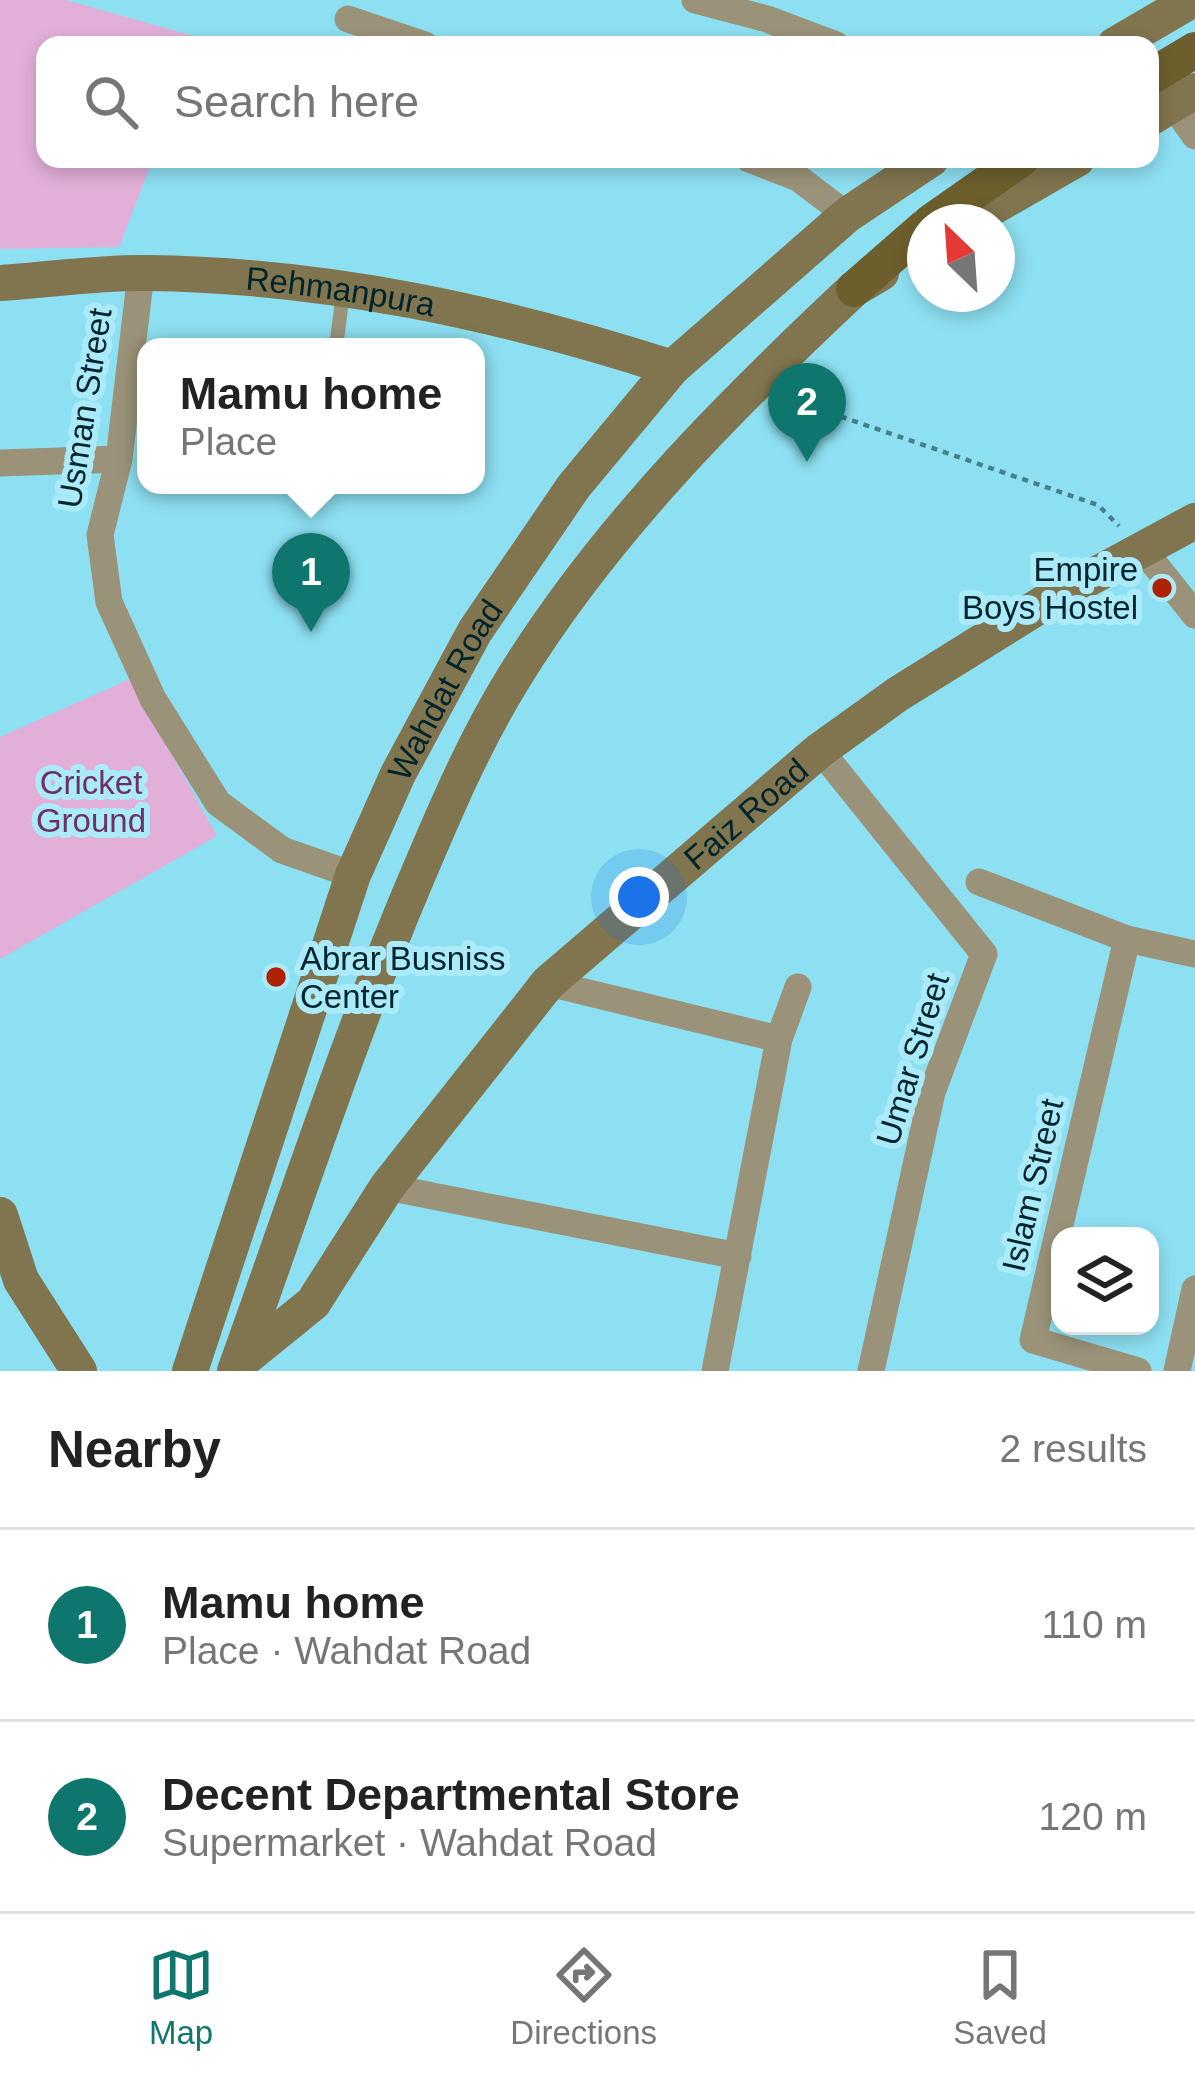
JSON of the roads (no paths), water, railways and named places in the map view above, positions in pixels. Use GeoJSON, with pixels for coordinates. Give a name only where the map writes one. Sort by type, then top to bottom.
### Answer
{"type":"FeatureCollection","features":[{"type":"Feature","properties":{"kind":"main road"},"geometry":{"type":"LineString","coordinates":[[1130,36],[1192,0]]}},
{"type":"Feature","properties":{"kind":"main road"},"geometry":{"type":"LineString","coordinates":[[1167,98],[1195,50]]}},
{"type":"Feature","properties":{"kind":"main road","name":"Wahdat Road"},"geometry":{"type":"LineString","coordinates":[[193,1363],[353,875],[398,774],[475,631],[574,486],[672,368],[848,214],[917,168]]}},
{"type":"Feature","properties":{"kind":"main road"},"geometry":{"type":"LineString","coordinates":[[958,204],[1008,168]]}},
{"type":"Feature","properties":{"kind":"main road"},"geometry":{"type":"LineString","coordinates":[[998,204],[1061,168]]}},
{"type":"Feature","properties":{"kind":"main road"},"geometry":{"type":"LineString","coordinates":[[854,289],[907,243]]}},
{"type":"Feature","properties":{"kind":"main road","name":"Wahdat Road"},"geometry":{"type":"LineString","coordinates":[[241,1369],[375,976],[460,774],[513,679],[568,597],[697,440],[854,289],[907,258]]}},
{"type":"Feature","properties":{"kind":"main road","name":"Rehmanpura"},"geometry":{"type":"LineString","coordinates":[[0,283],[141,273],[227,275],[344,287],[419,299],[672,368]]}},
{"type":"Feature","properties":{"kind":"main road","name":"Faiz Road"},"geometry":{"type":"LineString","coordinates":[[241,1369],[313,1303],[388,1187],[548,983],[820,750],[917,682],[1141,547],[1195,520]]}},
{"type":"Feature","properties":{"kind":"main road"},"geometry":{"type":"LineString","coordinates":[[0,1215],[21,1280],[79,1371]]}},
{"type":"Feature","properties":{"kind":"main road"},"geometry":{"type":"LineString","coordinates":[[193,1363],[241,1369]]}},
{"type":"Feature","properties":{"kind":"street"},"geometry":{"type":"LineString","coordinates":[[695,0],[812,36]]}},
{"type":"Feature","properties":{"kind":"street"},"geometry":{"type":"LineString","coordinates":[[348,20],[397,36]]}},
{"type":"Feature","properties":{"kind":"street"},"geometry":{"type":"LineString","coordinates":[[1167,98],[1195,136]]}},
{"type":"Feature","properties":{"kind":"street"},"geometry":{"type":"LineString","coordinates":[[772,168],[798,178],[848,214]]}},
{"type":"Feature","properties":{"kind":"street","name":"Usman Street"},"geometry":{"type":"LineString","coordinates":[[141,273],[119,459],[100,535],[109,602],[153,699],[218,802],[282,850],[353,875]]}},
{"type":"Feature","properties":{"kind":"street"},"geometry":{"type":"LineString","coordinates":[[0,463],[119,459]]}},
{"type":"Feature","properties":{"kind":"street"},"geometry":{"type":"LineString","coordinates":[[1141,547],[1195,615]]}},
{"type":"Feature","properties":{"kind":"street","name":"Umar Street"},"geometry":{"type":"LineString","coordinates":[[820,750],[984,953],[932,1093],[871,1371]]}},
{"type":"Feature","properties":{"kind":"street"},"geometry":{"type":"LineString","coordinates":[[979,882],[1126,939],[1195,954]]}},
{"type":"Feature","properties":{"kind":"street","name":"Islam Street"},"geometry":{"type":"LineString","coordinates":[[1126,939],[1033,1340],[1138,1371]]}},
{"type":"Feature","properties":{"kind":"street"},"geometry":{"type":"LineString","coordinates":[[548,983],[779,1039]]}},
{"type":"Feature","properties":{"kind":"street"},"geometry":{"type":"LineString","coordinates":[[715,1371],[779,1039],[798,987]]}},
{"type":"Feature","properties":{"kind":"street"},"geometry":{"type":"LineString","coordinates":[[388,1187],[739,1256]]}},
{"type":"Feature","properties":{"kind":"street"},"geometry":{"type":"LineString","coordinates":[[1177,1371],[1195,1289]]}},
{"type":"Feature","properties":{"kind":"lane"},"geometry":{"type":"LineString","coordinates":[[337,338],[344,287]]}},
{"type":"Feature","properties":{"kind":"place","name":"Decent Departmental Store"},"geometry":{"type":"Point","coordinates":[807,462]}},
{"type":"Feature","properties":{"kind":"place","name":"Empire Boys Hostel"},"geometry":{"type":"Point","coordinates":[1162,588]}},
{"type":"Feature","properties":{"kind":"place","name":"Mamu home"},"geometry":{"type":"Point","coordinates":[311,632]}},
{"type":"Feature","properties":{"kind":"place","name":"Abrar Busniss Center"},"geometry":{"type":"Point","coordinates":[276,977]}},
{"type":"Feature","properties":{"kind":"park label","name":"Cricket Ground"},"geometry":{"type":"Point","coordinates":[91,801]}}]}
